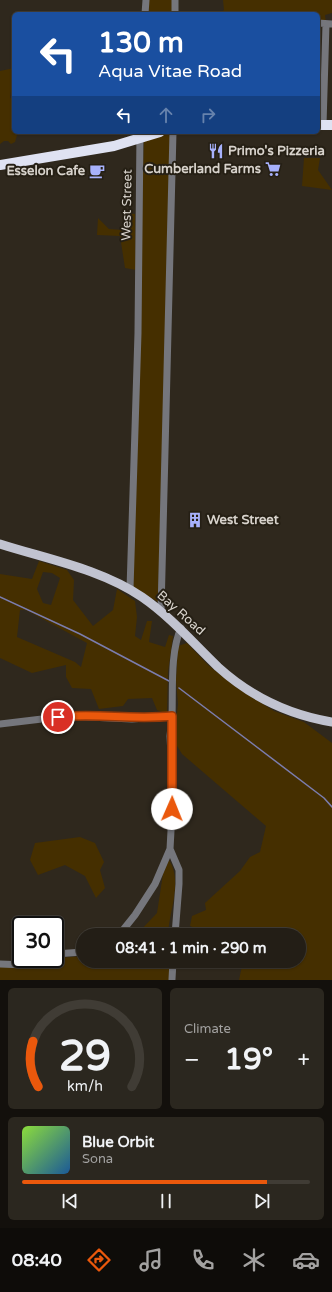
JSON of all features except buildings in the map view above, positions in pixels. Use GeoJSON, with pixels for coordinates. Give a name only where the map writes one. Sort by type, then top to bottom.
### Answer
{"type":"FeatureCollection","features":[{"type":"Feature","properties":{"kind":"highway"},"geometry":{"type":"LineString","coordinates":[[0,165],[114,146],[140,135]]}},
{"type":"Feature","properties":{"kind":"main road","name":"Bay Road"},"geometry":{"type":"LineString","coordinates":[[0,544],[97,574],[130,589],[181,628],[218,666],[247,689],[289,710],[332,722]]}},
{"type":"Feature","properties":{"kind":"street"},"geometry":{"type":"LineString","coordinates":[[146,0],[146,12]]}},
{"type":"Feature","properties":{"kind":"street"},"geometry":{"type":"LineString","coordinates":[[175,0],[175,12]]}},
{"type":"Feature","properties":{"kind":"street"},"geometry":{"type":"LineString","coordinates":[[324,125],[329,24]]}},
{"type":"Feature","properties":{"kind":"street"},"geometry":{"type":"LineString","coordinates":[[161,612],[173,134]]}},
{"type":"Feature","properties":{"kind":"street","name":"West Street"},"geometry":{"type":"LineString","coordinates":[[130,589],[138,333],[140,135]]}},
{"type":"Feature","properties":{"kind":"street"},"geometry":{"type":"LineString","coordinates":[[125,928],[154,884],[170,849],[173,794],[170,736],[175,651],[177,637],[181,628]]}},
{"type":"Feature","properties":{"kind":"street"},"geometry":{"type":"LineString","coordinates":[[0,724],[67,716],[132,718],[172,716]]}},
{"type":"Feature","properties":{"kind":"street"},"geometry":{"type":"LineString","coordinates":[[170,849],[178,870],[175,928]]}},
{"type":"Feature","properties":{"kind":"street"},"geometry":{"type":"LineString","coordinates":[[64,953],[76,952]]}},
{"type":"Feature","properties":{"kind":"street"},"geometry":{"type":"LineString","coordinates":[[0,964],[12,964]]}},
{"type":"Feature","properties":{"kind":"street"},"geometry":{"type":"LineString","coordinates":[[172,979],[173,968]]}},
{"type":"Feature","properties":{"kind":"shaded area"},"geometry":{"type":"Polygon","coordinates":[[[149,0],[172,0],[172,12],[149,12],[149,0]]]}},
{"type":"Feature","properties":{"kind":"shaded area"},"geometry":{"type":"Polygon","coordinates":[[[223,0],[332,0],[332,13],[325,15],[326,23],[320,24],[320,12],[222,12],[224,10],[223,0]]]}},
{"type":"Feature","properties":{"kind":"shaded area"},"geometry":{"type":"Polygon","coordinates":[[[12,68],[12,90],[10,98],[12,98],[12,134],[17,134],[15,142],[11,144],[8,141],[4,141],[0,144],[0,71],[12,68]]]}},
{"type":"Feature","properties":{"kind":"shaded area"},"geometry":{"type":"Polygon","coordinates":[[[144,134],[169,134],[158,602],[133,587],[144,134]]]}},
{"type":"Feature","properties":{"kind":"shaded area"},"geometry":{"type":"Polygon","coordinates":[[[304,158],[320,158],[318,170],[332,190],[302,186],[304,158]]]}},
{"type":"Feature","properties":{"kind":"shaded area"},"geometry":{"type":"Polygon","coordinates":[[[125,213],[135,214],[136,270],[125,268],[120,236],[97,235],[98,218],[109,229],[123,230],[125,213]]]}},
{"type":"Feature","properties":{"kind":"shaded area"},"geometry":{"type":"Polygon","coordinates":[[[39,561],[67,570],[74,580],[73,600],[93,626],[113,610],[117,589],[135,601],[137,617],[135,636],[141,640],[147,621],[152,621],[149,642],[165,647],[169,635],[173,636],[168,672],[167,714],[157,710],[152,698],[128,699],[123,706],[99,709],[91,689],[72,688],[66,677],[66,665],[32,673],[0,658],[0,574],[32,579],[39,561]],[[43,572],[37,589],[43,603],[51,605],[60,578],[52,573],[43,572]],[[20,610],[17,637],[75,662],[81,667],[87,643],[26,610],[20,610]]]}},
{"type":"Feature","properties":{"kind":"shaded area"},"geometry":{"type":"Polygon","coordinates":[[[187,643],[208,665],[237,688],[274,711],[304,722],[332,743],[332,980],[239,980],[242,968],[306,968],[306,928],[195,928],[190,926],[192,916],[206,910],[205,903],[240,871],[250,857],[260,852],[266,826],[182,754],[174,741],[178,704],[176,680],[178,646],[187,643]]]}},
{"type":"Feature","properties":{"kind":"shaded area"},"geometry":{"type":"Polygon","coordinates":[[[80,837],[95,843],[104,862],[100,870],[105,888],[96,898],[85,876],[65,865],[38,875],[30,860],[35,843],[80,837]]]}},
{"type":"Feature","properties":{"kind":"shaded area"},"geometry":{"type":"Polygon","coordinates":[[[169,860],[175,878],[175,887],[169,928],[143,928],[157,913],[163,874],[169,860]]]}},
{"type":"Feature","properties":{"kind":"shaded area"},"geometry":{"type":"Polygon","coordinates":[[[76,957],[76,968],[169,968],[169,980],[0,980],[0,963],[12,965],[12,968],[64,968],[64,958],[76,957]]]}},
{"type":"Feature","properties":{"kind":"waterway"},"geometry":{"type":"LineString","coordinates":[[0,597],[80,634],[169,681]]}},
{"type":"Feature","properties":{"kind":"waterway"},"geometry":{"type":"LineString","coordinates":[[179,688],[324,798],[332,807]]}},
{"type":"Feature","properties":{"kind":"place","name":"Primo's Pizzeria"},"geometry":{"type":"Point","coordinates":[216,151]}},
{"type":"Feature","properties":{"kind":"place","name":"Cumberland Farms"},"geometry":{"type":"Point","coordinates":[273,169]}},
{"type":"Feature","properties":{"kind":"place","name":"Esselon Cafe"},"geometry":{"type":"Point","coordinates":[97,171]}},
{"type":"Feature","properties":{"kind":"place","name":"West Street"},"geometry":{"type":"Point","coordinates":[195,520]}},
{"type":"Feature","properties":{"kind":"route"},"geometry":{"type":"LineString","coordinates":[[58,717],[101,716],[153,718],[172,716],[170,736],[172,755],[172,809]]}}]}
